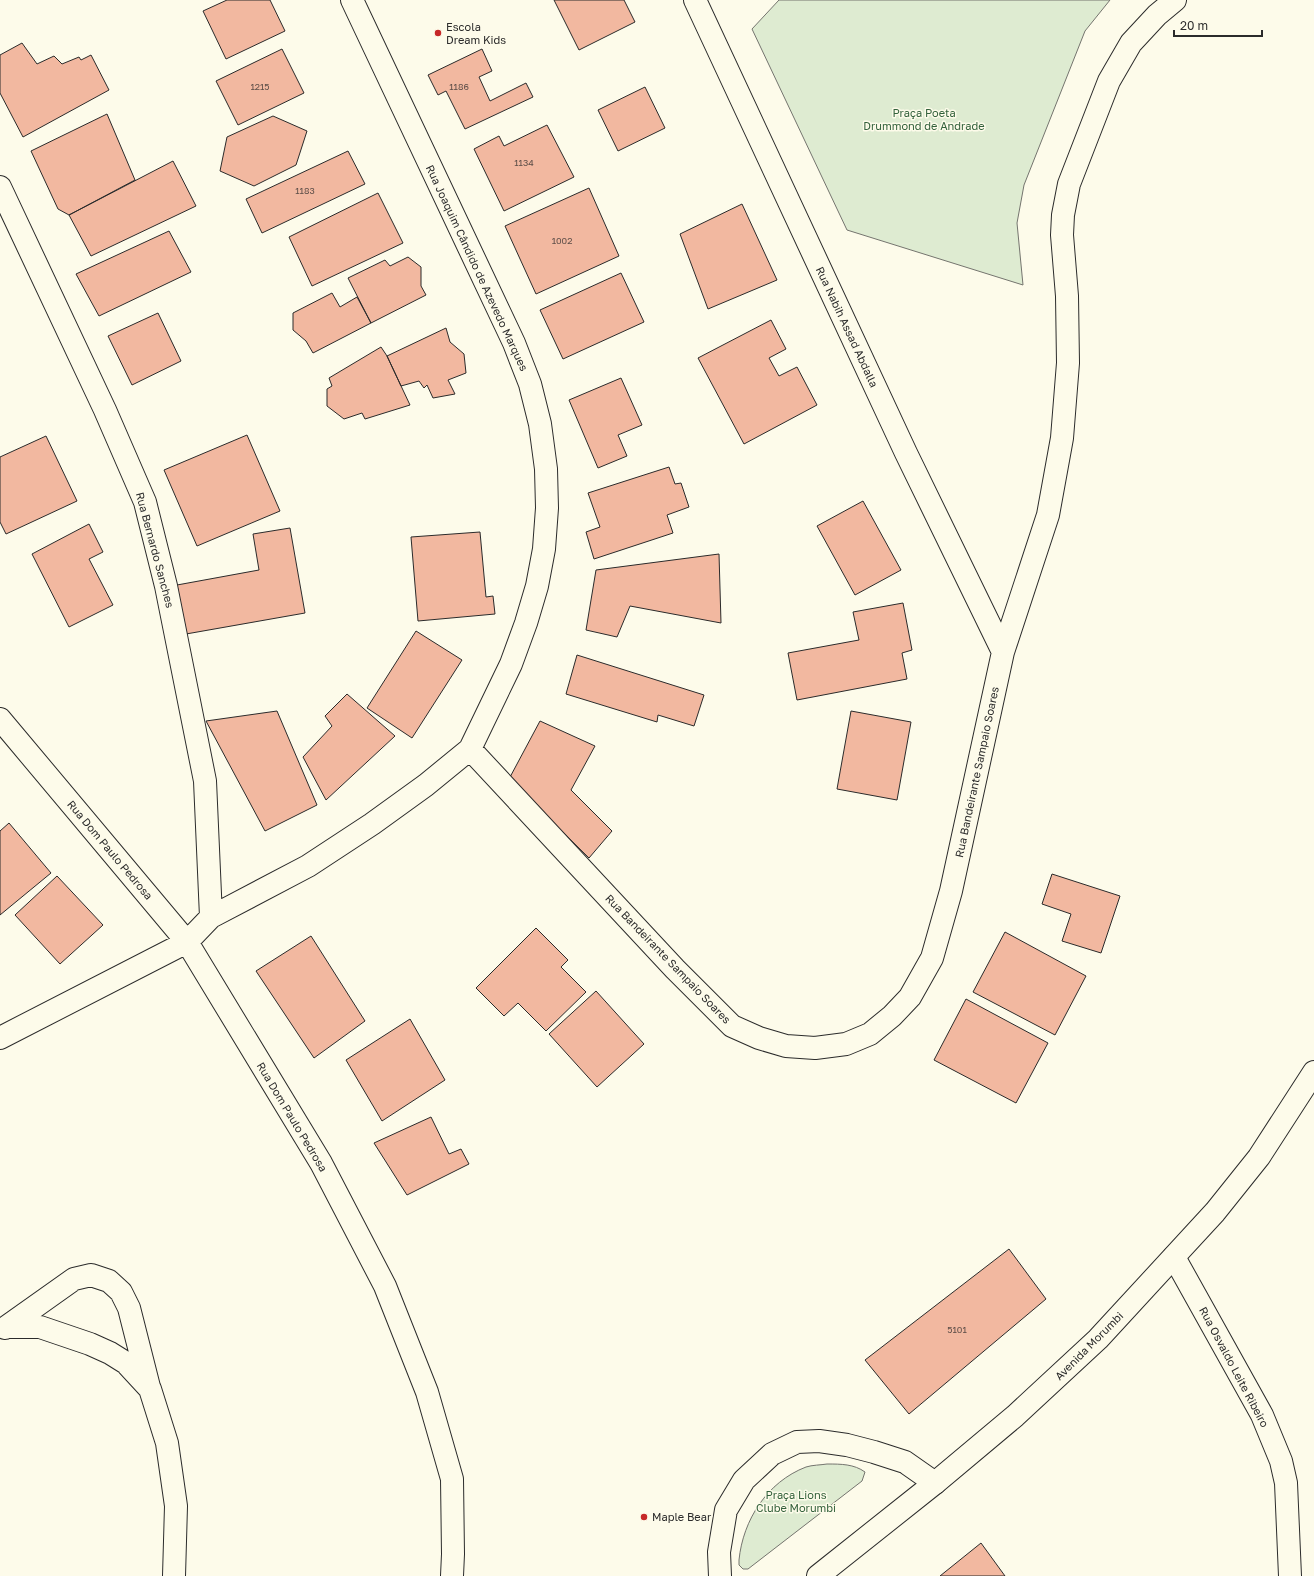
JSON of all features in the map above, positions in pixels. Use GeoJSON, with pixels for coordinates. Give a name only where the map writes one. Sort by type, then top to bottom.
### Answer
{"type":"FeatureCollection","features":[{"type":"Feature","properties":{"kind":"street","name":"Rua Joaquim Cândido de Azevedo Marques"},"geometry":{"type":"LineString","coordinates":[[0,1038],[187,942],[211,917],[314,862],[372,824],[426,785],[470,749],[511,664],[526,623],[537,586],[544,548],[547,508],[546,469],[540,424],[530,384],[514,343],[352,0]]}},
{"type":"Feature","properties":{"kind":"street","name":"Rua Nabih Assad Abdalla"},"geometry":{"type":"LineString","coordinates":[[695,0],[906,453],[1003,652]]}},
{"type":"Feature","properties":{"kind":"street","name":"Rua Bandeirante Sampaio Soares"},"geometry":{"type":"LineString","coordinates":[[470,749],[675,969],[732,1026],[759,1038],[786,1046],[815,1048],[846,1044],[870,1034],[892,1016],[910,997],[932,958],[953,884],[1003,652],[1048,515],[1062,438],[1068,363],[1067,296],[1062,235],[1063,215],[1069,184],[1109,81],[1131,43],[1157,15],[1175,0]]}},
{"type":"Feature","properties":{"kind":"street","name":"Rua Bernardo Sanches"},"geometry":{"type":"LineString","coordinates":[[0,187],[105,410],[145,502],[166,586],[205,781],[208,817],[211,917]]}},
{"type":"Feature","properties":{"kind":"street","name":"Rua Dom Paulo Pedrosa"},"geometry":{"type":"LineString","coordinates":[[0,719],[187,942],[321,1164],[385,1286],[428,1392],[452,1479],[452,1576]]}},
{"type":"Feature","properties":{"kind":"street","name":"Avenida Morumbi"},"geometry":{"type":"LineString","coordinates":[[818,1576],[935,1483],[1015,1416],[1098,1339],[1215,1212],[1259,1157],[1314,1072]]}},
{"type":"Feature","properties":{"kind":"street","name":"Rua Osvaldo Leite Ribeiro"},"geometry":{"type":"LineString","coordinates":[[1174,1257],[1262,1415],[1281,1461],[1286,1483],[1290,1576]]}},
{"type":"Feature","properties":{"kind":"street"},"geometry":{"type":"LineString","coordinates":[[4,1329],[74,1279],[91,1275],[109,1281],[121,1292],[129,1308],[150,1389],[167,1443],[176,1506],[174,1576]]}},
{"type":"Feature","properties":{"kind":"street"},"geometry":{"type":"LineString","coordinates":[[4,1329],[40,1327],[103,1350],[126,1363],[150,1389]]}},
{"type":"Feature","properties":{"kind":"street"},"geometry":{"type":"LineString","coordinates":[[720,1576],[719,1552],[726,1510],[744,1480],[772,1454],[797,1442],[819,1441],[847,1445],[874,1452],[905,1462],[935,1483]]}},
{"type":"Feature","properties":{"kind":"green space","name":"Praça Poeta Drummond de Andrade"},"geometry":{"type":"Polygon","coordinates":[[[779,0],[1110,0],[1085,31],[1024,185],[1017,223],[1023,285],[847,230],[752,29],[779,0]]]}},
{"type":"Feature","properties":{"kind":"green space","name":"Praça Lions Clube Morumbi"},"geometry":{"type":"Polygon","coordinates":[[[827,1464],[847,1465],[861,1469],[865,1472],[862,1481],[748,1569],[743,1569],[739,1565],[741,1545],[759,1504],[780,1482],[792,1474],[808,1466],[827,1464]]]}},
{"type":"Feature","properties":{"kind":"building"},"geometry":{"type":"Polygon","coordinates":[[[227,0],[270,0],[285,31],[226,59],[203,11],[227,0]]]}},
{"type":"Feature","properties":{"kind":"building"},"geometry":{"type":"Polygon","coordinates":[[[554,0],[624,0],[635,22],[579,50],[554,0]]]}},
{"type":"Feature","properties":{"kind":"building"},"geometry":{"type":"Polygon","coordinates":[[[22,43],[37,64],[54,56],[62,64],[79,57],[81,60],[91,55],[109,90],[23,137],[0,93],[0,55],[22,43]]]}},
{"type":"Feature","properties":{"kind":"building"},"geometry":{"type":"Polygon","coordinates":[[[282,49],[304,93],[238,125],[216,81],[282,49]]]}},
{"type":"Feature","properties":{"kind":"building"},"geometry":{"type":"Polygon","coordinates":[[[482,49],[492,71],[479,77],[490,101],[526,83],[533,97],[465,129],[446,91],[438,95],[428,75],[482,49]]]}},
{"type":"Feature","properties":{"kind":"building"},"geometry":{"type":"Polygon","coordinates":[[[645,87],[665,128],[618,151],[598,110],[645,87]]]}},
{"type":"Feature","properties":{"kind":"building"},"geometry":{"type":"Polygon","coordinates":[[[107,114],[135,180],[69,215],[58,209],[31,151],[107,114]]]}},
{"type":"Feature","properties":{"kind":"building"},"geometry":{"type":"Polygon","coordinates":[[[273,116],[307,131],[296,165],[254,186],[220,171],[227,137],[273,116]]]}},
{"type":"Feature","properties":{"kind":"building"},"geometry":{"type":"Polygon","coordinates":[[[547,125],[574,177],[504,211],[474,149],[499,136],[504,146],[547,125]]]}},
{"type":"Feature","properties":{"kind":"building"},"geometry":{"type":"Polygon","coordinates":[[[348,151],[365,184],[262,233],[246,199],[348,151]]]}},
{"type":"Feature","properties":{"kind":"building"},"geometry":{"type":"Polygon","coordinates":[[[173,161],[196,206],[91,256],[69,215],[173,161]]]}},
{"type":"Feature","properties":{"kind":"building"},"geometry":{"type":"Polygon","coordinates":[[[589,188],[619,256],[536,294],[505,226],[589,188]]]}},
{"type":"Feature","properties":{"kind":"building"},"geometry":{"type":"Polygon","coordinates":[[[378,193],[403,243],[312,286],[289,237],[378,193]]]}},
{"type":"Feature","properties":{"kind":"building"},"geometry":{"type":"Polygon","coordinates":[[[742,204],[777,280],[708,309],[680,234],[742,204]]]}},
{"type":"Feature","properties":{"kind":"building"},"geometry":{"type":"Polygon","coordinates":[[[169,231],[191,272],[99,316],[76,274],[169,231]]]}},
{"type":"Feature","properties":{"kind":"building"},"geometry":{"type":"Polygon","coordinates":[[[408,257],[421,267],[421,286],[426,295],[371,323],[348,278],[385,260],[390,266],[408,257]]]}},
{"type":"Feature","properties":{"kind":"building"},"geometry":{"type":"Polygon","coordinates":[[[621,273],[644,322],[563,359],[540,310],[621,273]]]}},
{"type":"Feature","properties":{"kind":"building"},"geometry":{"type":"Polygon","coordinates":[[[332,293],[340,307],[357,297],[371,323],[313,353],[306,341],[293,330],[293,313],[332,293]]]}},
{"type":"Feature","properties":{"kind":"building"},"geometry":{"type":"Polygon","coordinates":[[[158,313],[181,361],[132,385],[108,336],[158,313]]]}},
{"type":"Feature","properties":{"kind":"building"},"geometry":{"type":"Polygon","coordinates":[[[771,320],[786,349],[769,358],[779,376],[797,367],[817,405],[744,444],[698,358],[771,320]]]}},
{"type":"Feature","properties":{"kind":"building"},"geometry":{"type":"Polygon","coordinates":[[[446,328],[450,342],[464,354],[466,373],[448,380],[455,394],[433,398],[427,385],[424,388],[419,381],[401,386],[387,356],[446,328]]]}},
{"type":"Feature","properties":{"kind":"building"},"geometry":{"type":"Polygon","coordinates":[[[381,347],[387,356],[410,405],[365,419],[362,413],[344,419],[327,406],[327,389],[332,386],[329,378],[381,347]]]}},
{"type":"Feature","properties":{"kind":"building"},"geometry":{"type":"Polygon","coordinates":[[[621,378],[642,425],[618,435],[627,456],[598,468],[569,400],[621,378]]]}},
{"type":"Feature","properties":{"kind":"building"},"geometry":{"type":"Polygon","coordinates":[[[247,435],[280,511],[197,546],[164,470],[247,435]]]}},
{"type":"Feature","properties":{"kind":"building"},"geometry":{"type":"Polygon","coordinates":[[[46,436],[77,501],[6,534],[0,522],[0,457],[46,436]]]}},
{"type":"Feature","properties":{"kind":"building"},"geometry":{"type":"Polygon","coordinates":[[[669,467],[675,484],[681,483],[689,507],[667,515],[673,533],[594,559],[586,532],[600,527],[588,493],[669,467]]]}},
{"type":"Feature","properties":{"kind":"building"},"geometry":{"type":"Polygon","coordinates":[[[863,501],[901,570],[855,595],[817,526],[863,501]]]}},
{"type":"Feature","properties":{"kind":"building"},"geometry":{"type":"Polygon","coordinates":[[[89,524],[103,552],[89,559],[113,605],[69,627],[32,554],[89,524]]]}},
{"type":"Feature","properties":{"kind":"building"},"geometry":{"type":"Polygon","coordinates":[[[290,528],[305,613],[186,634],[177,585],[259,570],[253,534],[290,528]]]}},
{"type":"Feature","properties":{"kind":"building"},"geometry":{"type":"Polygon","coordinates":[[[480,532],[486,597],[493,596],[495,614],[418,621],[411,537],[480,532]]]}},
{"type":"Feature","properties":{"kind":"building"},"geometry":{"type":"Polygon","coordinates":[[[719,554],[721,623],[630,606],[617,637],[586,630],[596,570],[719,554]]]}},
{"type":"Feature","properties":{"kind":"building"},"geometry":{"type":"Polygon","coordinates":[[[903,603],[912,650],[902,653],[907,679],[797,700],[788,653],[859,640],[853,612],[903,603]]]}},
{"type":"Feature","properties":{"kind":"building"},"geometry":{"type":"Polygon","coordinates":[[[416,631],[462,660],[412,738],[367,708],[416,631]]]}},
{"type":"Feature","properties":{"kind":"building"},"geometry":{"type":"Polygon","coordinates":[[[577,655],[704,695],[694,726],[658,715],[657,722],[566,694],[577,655]]]}},
{"type":"Feature","properties":{"kind":"building"},"geometry":{"type":"Polygon","coordinates":[[[347,694],[395,736],[326,800],[303,757],[332,726],[325,716],[347,694]]]}},
{"type":"Feature","properties":{"kind":"building"},"geometry":{"type":"Polygon","coordinates":[[[277,711],[317,805],[265,831],[206,721],[277,711]]]}},
{"type":"Feature","properties":{"kind":"building"},"geometry":{"type":"Polygon","coordinates":[[[851,711],[911,722],[897,800],[837,789],[851,711]]]}},
{"type":"Feature","properties":{"kind":"building"},"geometry":{"type":"Polygon","coordinates":[[[540,721],[595,746],[571,790],[612,831],[589,858],[509,779],[540,721]]]}},
{"type":"Feature","properties":{"kind":"building"},"geometry":{"type":"Polygon","coordinates":[[[9,823],[51,873],[0,915],[0,831],[9,823]]]}},
{"type":"Feature","properties":{"kind":"building"},"geometry":{"type":"Polygon","coordinates":[[[1052,874],[1120,896],[1101,953],[1062,941],[1071,914],[1042,904],[1052,874]]]}},
{"type":"Feature","properties":{"kind":"building"},"geometry":{"type":"Polygon","coordinates":[[[57,876],[103,925],[60,964],[15,915],[57,876]]]}},
{"type":"Feature","properties":{"kind":"building"},"geometry":{"type":"Polygon","coordinates":[[[536,928],[568,960],[561,967],[586,992],[546,1031],[518,1003],[504,1016],[476,988],[536,928]]]}},
{"type":"Feature","properties":{"kind":"building"},"geometry":{"type":"Polygon","coordinates":[[[1005,932],[1086,976],[1055,1035],[973,992],[1005,932]]]}},
{"type":"Feature","properties":{"kind":"building"},"geometry":{"type":"Polygon","coordinates":[[[311,936],[365,1021],[314,1058],[256,971],[311,936]]]}},
{"type":"Feature","properties":{"kind":"building"},"geometry":{"type":"Polygon","coordinates":[[[596,991],[644,1044],[597,1087],[549,1034],[596,991]]]}},
{"type":"Feature","properties":{"kind":"building"},"geometry":{"type":"Polygon","coordinates":[[[966,999],[1048,1043],[1016,1103],[934,1060],[966,999]]]}},
{"type":"Feature","properties":{"kind":"building"},"geometry":{"type":"Polygon","coordinates":[[[410,1019],[445,1080],[382,1121],[346,1060],[410,1019]]]}},
{"type":"Feature","properties":{"kind":"building"},"geometry":{"type":"Polygon","coordinates":[[[431,1117],[449,1154],[461,1149],[469,1164],[407,1195],[374,1143],[431,1117]]]}},
{"type":"Feature","properties":{"kind":"building"},"geometry":{"type":"Polygon","coordinates":[[[1009,1249],[1046,1299],[909,1414],[865,1360],[1009,1249]]]}},
{"type":"Feature","properties":{"kind":"building"},"geometry":{"type":"Polygon","coordinates":[[[981,1543],[1005,1576],[940,1576],[981,1543]]]}},
{"type":"Feature","properties":{"kind":"place","name":"Escola Dream Kids"},"geometry":{"type":"Point","coordinates":[438,33]}},
{"type":"Feature","properties":{"kind":"place","name":"Maple Bear"},"geometry":{"type":"Point","coordinates":[644,1517]}}]}
